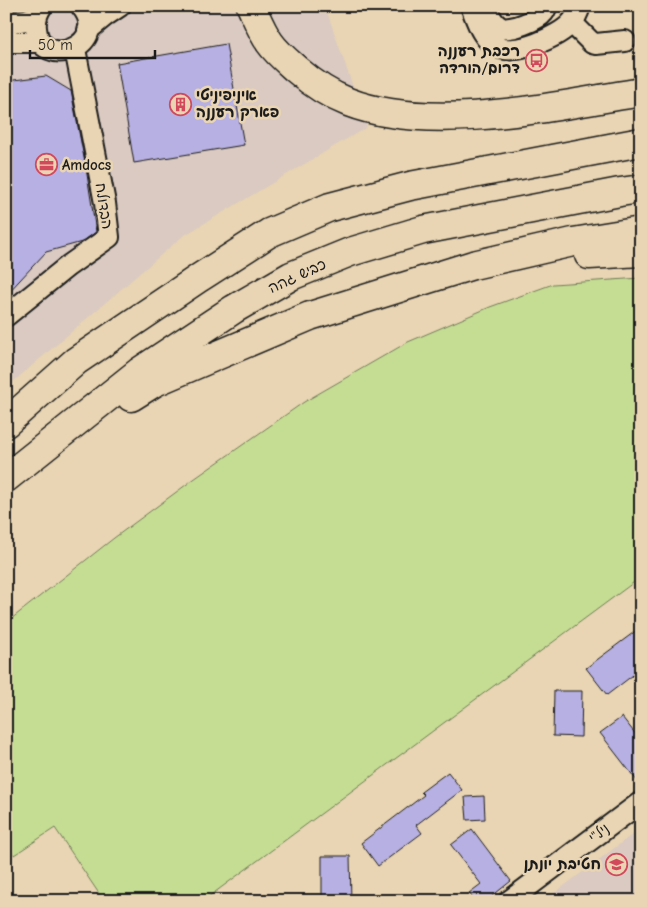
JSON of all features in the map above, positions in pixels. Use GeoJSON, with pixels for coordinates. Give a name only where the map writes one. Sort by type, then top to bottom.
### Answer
{"type":"FeatureCollection","features":[{"type":"Feature","properties":{"kind":"highway"},"geometry":{"type":"LineString","coordinates":[[251,6],[271,44],[288,63],[308,80],[347,102],[366,108],[410,115],[467,116],[509,112],[641,92]]}},
{"type":"Feature","properties":{"kind":"highway"},"geometry":{"type":"LineString","coordinates":[[6,422],[76,362],[269,233],[330,207],[410,186],[641,142]]}},
{"type":"Feature","properties":{"kind":"highway","name":"כביש גהה"},"geometry":{"type":"LineString","coordinates":[[6,478],[139,372],[234,309],[291,276],[350,252],[423,230],[641,189]]}},
{"type":"Feature","properties":{"kind":"highway"},"geometry":{"type":"LineString","coordinates":[[36,453],[155,382],[310,316],[473,265],[573,242],[641,231]]}},
{"type":"Feature","properties":{"kind":"highway"},"geometry":{"type":"LineString","coordinates":[[473,265],[641,252]]}},
{"type":"Feature","properties":{"kind":"street"},"geometry":{"type":"LineString","coordinates":[[39,11],[36,34],[41,42],[60,52],[75,48],[86,38],[88,30],[87,15],[82,6]]}},
{"type":"Feature","properties":{"kind":"street"},"geometry":{"type":"LineString","coordinates":[[88,30],[120,6],[89,6]]}},
{"type":"Feature","properties":{"kind":"street"},"geometry":{"type":"LineString","coordinates":[[471,6],[485,36],[492,44],[507,50],[520,50],[558,34],[576,14],[586,38],[592,43],[625,41]]}},
{"type":"Feature","properties":{"kind":"street"},"geometry":{"type":"LineString","coordinates":[[484,6],[495,23],[501,28],[507,29],[534,20],[544,13],[547,6]]}},
{"type":"Feature","properties":{"kind":"street"},"geometry":{"type":"LineString","coordinates":[[6,23],[26,20],[39,11]]}},
{"type":"Feature","properties":{"kind":"street"},"geometry":{"type":"LineString","coordinates":[[6,42],[41,42]]}},
{"type":"Feature","properties":{"kind":"street","name":"הבדולח"},"geometry":{"type":"LineString","coordinates":[[6,316],[68,266],[109,237],[105,203],[75,48]]}},
{"type":"Feature","properties":{"kind":"street","name":"ניל\"י"},"geometry":{"type":"LineString","coordinates":[[509,901],[641,802]]}},
{"type":"Feature","properties":{"kind":"shaded area"},"geometry":{"type":"Polygon","coordinates":[[[6,6],[325,6],[367,127],[183,236],[6,388],[6,6]]]}},
{"type":"Feature","properties":{"kind":"shaded area","name":"חטיבת יונתן"},"geometry":{"type":"Polygon","coordinates":[[[641,828],[641,901],[544,901],[641,828]]]}},
{"type":"Feature","properties":{"kind":"green space"},"geometry":{"type":"Polygon","coordinates":[[[641,278],[641,577],[203,901],[104,901],[55,828],[14,855],[6,845],[6,623],[114,538],[304,402],[408,342],[490,307],[553,284],[641,278]]]}},
{"type":"Feature","properties":{"kind":"building","name":"איניפיניטי פארק רעננה"},"geometry":{"type":"Polygon","coordinates":[[[226,44],[244,145],[134,163],[117,63],[226,44]]]}},
{"type":"Feature","properties":{"kind":"building","name":"Amdocs"},"geometry":{"type":"Polygon","coordinates":[[[46,76],[71,91],[96,232],[82,242],[46,252],[6,295],[6,81],[46,76]]]}},
{"type":"Feature","properties":{"kind":"building"},"geometry":{"type":"Polygon","coordinates":[[[641,627],[641,669],[607,695],[586,668],[641,627]]]}},
{"type":"Feature","properties":{"kind":"building"},"geometry":{"type":"Polygon","coordinates":[[[554,691],[582,691],[581,737],[553,736],[554,691]]]}},
{"type":"Feature","properties":{"kind":"building"},"geometry":{"type":"Polygon","coordinates":[[[622,717],[641,741],[641,786],[600,733],[622,717]]]}},
{"type":"Feature","properties":{"kind":"building"},"geometry":{"type":"Polygon","coordinates":[[[448,772],[462,790],[416,825],[422,833],[378,866],[361,843],[424,795],[421,792],[448,772]]]}},
{"type":"Feature","properties":{"kind":"building"},"geometry":{"type":"Polygon","coordinates":[[[484,796],[485,819],[467,820],[465,797],[484,796]]]}},
{"type":"Feature","properties":{"kind":"building"},"geometry":{"type":"Polygon","coordinates":[[[472,829],[511,881],[486,901],[475,901],[469,893],[481,884],[451,845],[472,829]]]}},
{"type":"Feature","properties":{"kind":"building"},"geometry":{"type":"Polygon","coordinates":[[[322,856],[350,856],[351,901],[322,901],[322,856]]]}},
{"type":"Feature","properties":{"kind":"place","name":"רכבת רעננה דרום/הורדה"},"geometry":{"type":"Point","coordinates":[536,60]}},
{"type":"Feature","properties":{"kind":"place","name":"איניפיניטי פארק רעננה"},"geometry":{"type":"Point","coordinates":[180,104]}},
{"type":"Feature","properties":{"kind":"place","name":"Amdocs"},"geometry":{"type":"Point","coordinates":[46,165]}},
{"type":"Feature","properties":{"kind":"place","name":"חטיבת יונתן"},"geometry":{"type":"Point","coordinates":[617,864]}}]}
